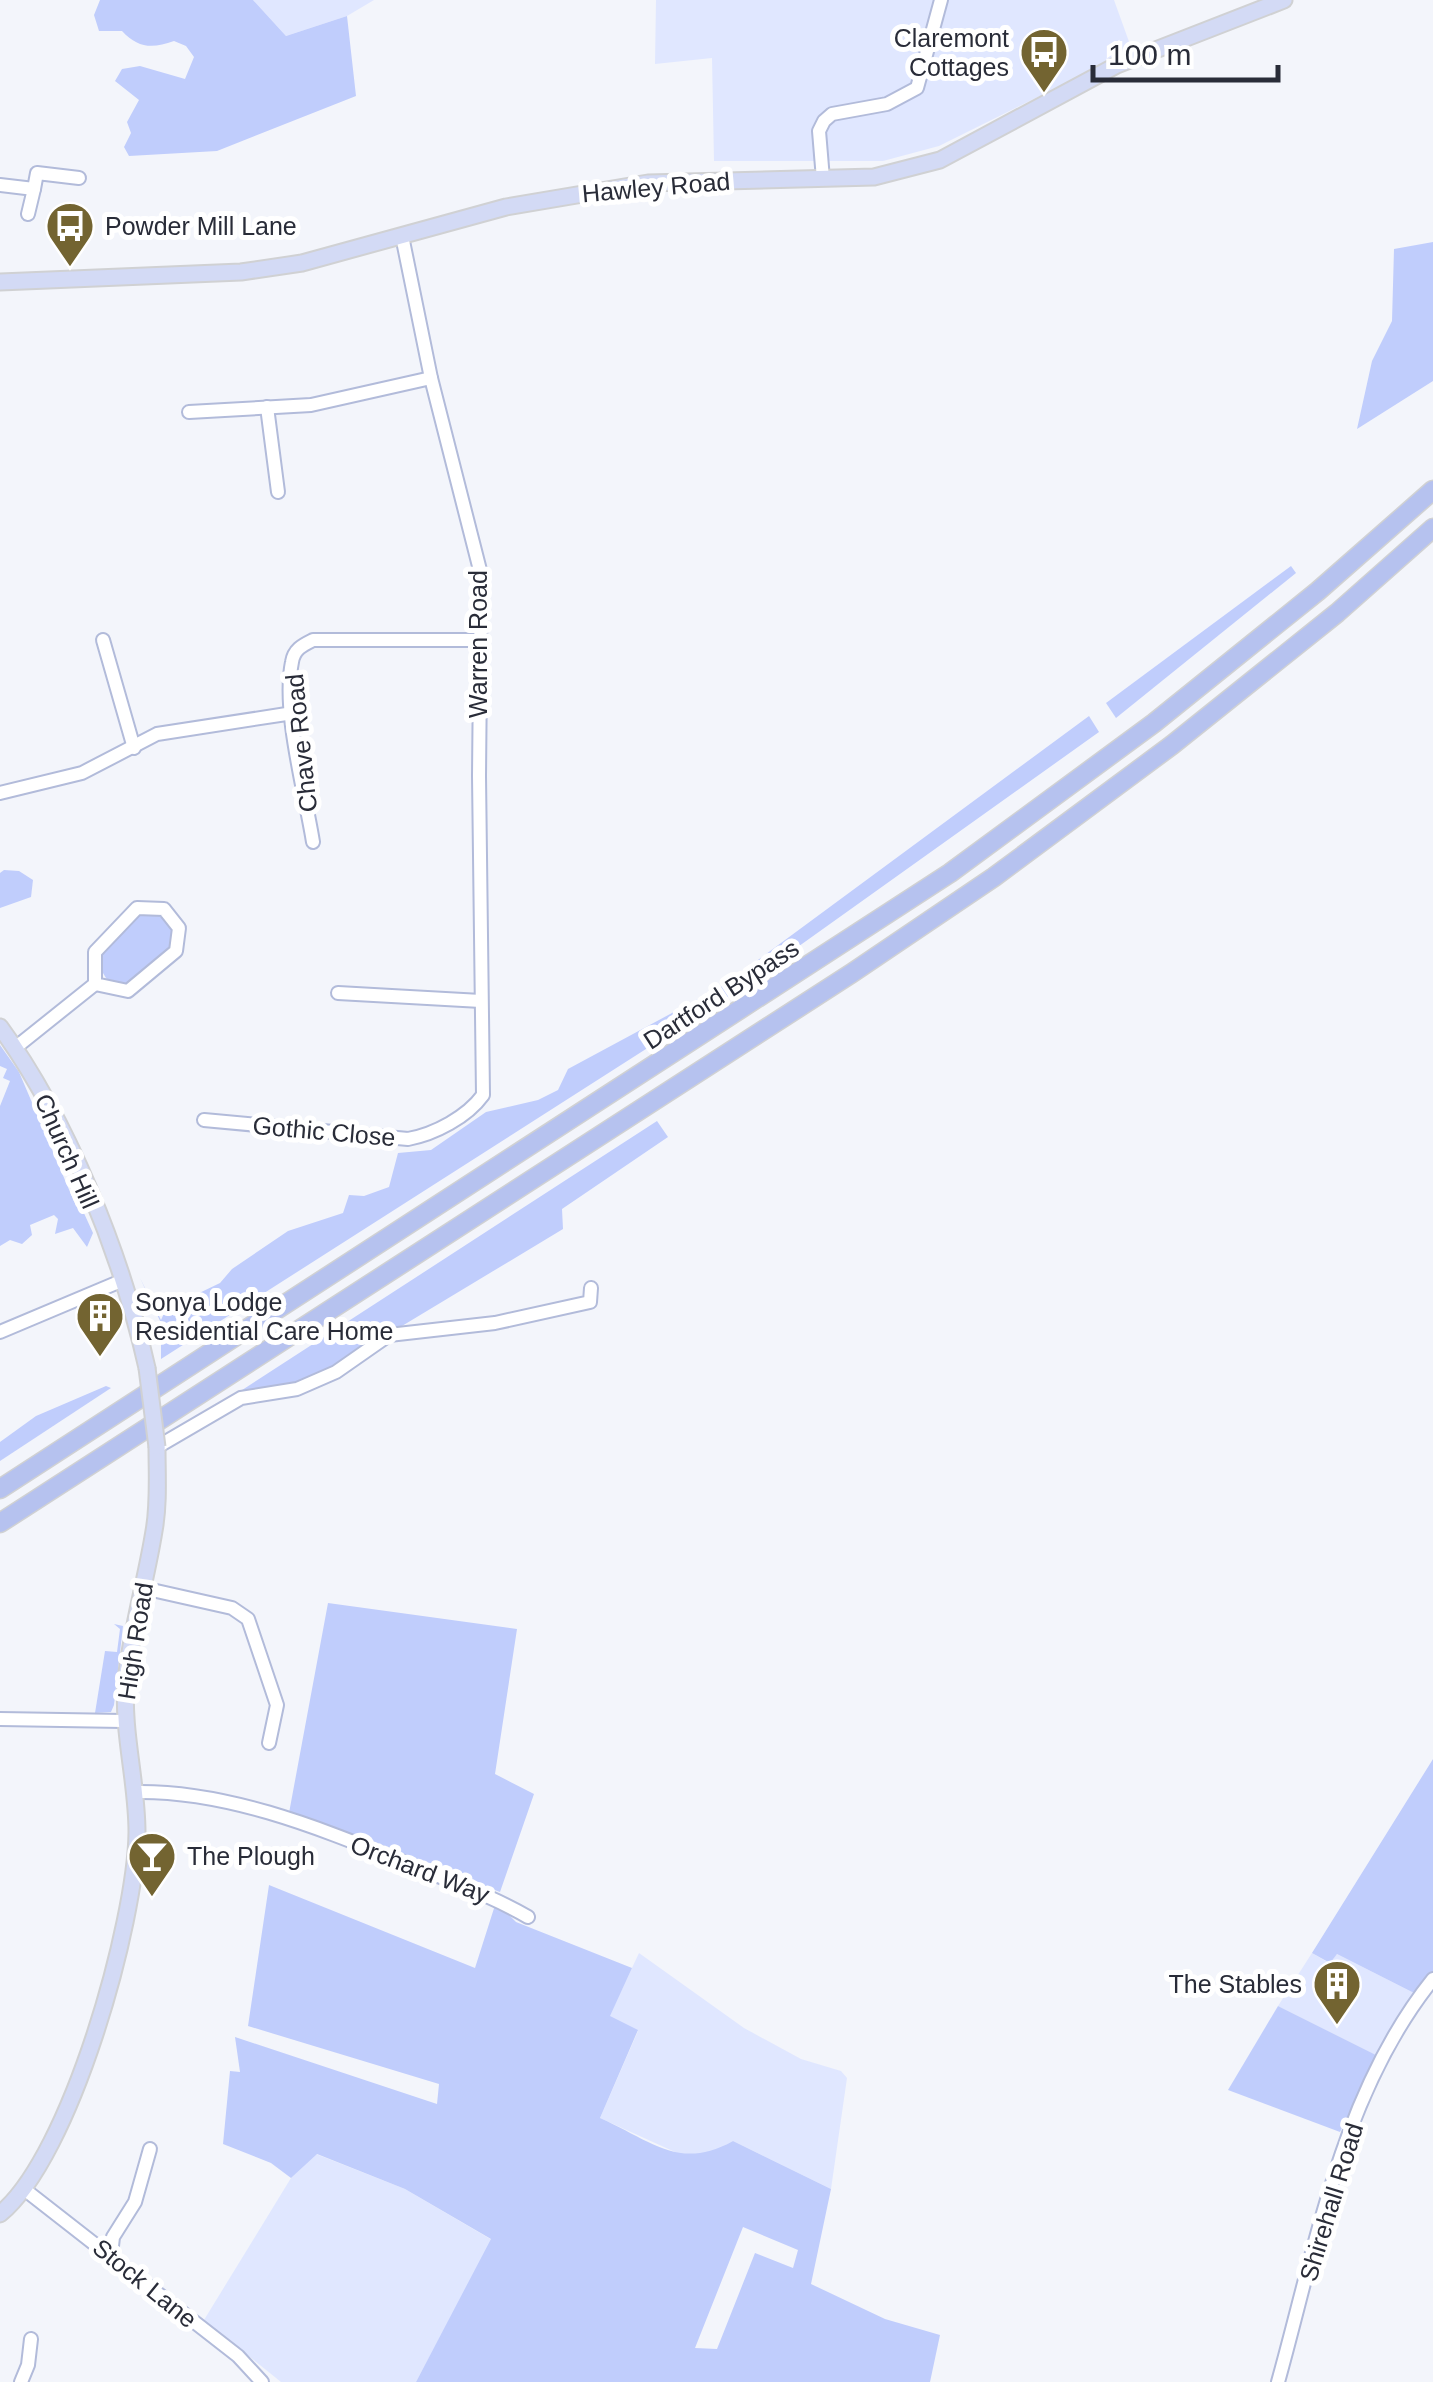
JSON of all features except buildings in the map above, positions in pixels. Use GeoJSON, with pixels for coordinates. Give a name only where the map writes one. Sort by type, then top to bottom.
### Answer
{"type":"FeatureCollection","features":[{"type":"Feature","properties":{"kind":"highway","name":"Dartford Bypass"},"geometry":{"type":"LineString","coordinates":[[0,1489],[950,873],[1154,723],[1318,590],[1433,490]]}},
{"type":"Feature","properties":{"kind":"highway"},"geometry":{"type":"LineString","coordinates":[[0,1523],[835,984],[994,877],[1172,745],[1337,613],[1433,528]]}},
{"type":"Feature","properties":{"kind":"main road","name":"Hawley Road"},"geometry":{"type":"LineString","coordinates":[[0,282],[241,272],[302,264],[506,207],[648,182],[874,178],[940,160],[1116,65],[1284,0]]}},
{"type":"Feature","properties":{"kind":"main road","name":"Church Hill"},"geometry":{"type":"LineString","coordinates":[[0,1027],[70,1152],[121,1281]]}},
{"type":"Feature","properties":{"kind":"main road","name":"High Road"},"geometry":{"type":"LineString","coordinates":[[0,2214],[24,2189],[85,2064],[135,1870],[134,1792],[123,1721],[127,1669],[155,1527],[157,1447],[147,1368],[121,1281]]}},
{"type":"Feature","properties":{"kind":"street"},"geometry":{"type":"LineString","coordinates":[[823,179],[819,131],[824,121],[832,114],[887,104],[918,88],[941,0]]}},
{"type":"Feature","properties":{"kind":"street"},"geometry":{"type":"LineString","coordinates":[[28,214],[37,173],[79,178]]}},
{"type":"Feature","properties":{"kind":"street"},"geometry":{"type":"LineString","coordinates":[[0,185],[34,189]]}},
{"type":"Feature","properties":{"kind":"street","name":"Warren Road"},"geometry":{"type":"LineString","coordinates":[[402,236],[432,378],[482,574],[479,640],[483,1087]]}},
{"type":"Feature","properties":{"kind":"street"},"geometry":{"type":"LineString","coordinates":[[189,412],[312,405],[432,378]]}},
{"type":"Feature","properties":{"kind":"street"},"geometry":{"type":"LineString","coordinates":[[267,406],[278,492]]}},
{"type":"Feature","properties":{"kind":"street"},"geometry":{"type":"LineString","coordinates":[[103,640],[134,748]]}},
{"type":"Feature","properties":{"kind":"street","name":"Chave Road"},"geometry":{"type":"LineString","coordinates":[[313,842],[293,713],[292,662],[298,648],[313,640],[479,640]]}},
{"type":"Feature","properties":{"kind":"street"},"geometry":{"type":"LineString","coordinates":[[0,793],[82,773],[158,734],[293,713]]}},
{"type":"Feature","properties":{"kind":"street"},"geometry":{"type":"LineString","coordinates":[[136,908],[164,909],[179,928],[176,951],[128,991],[95,984],[95,952],[106,936],[136,908]]}},
{"type":"Feature","properties":{"kind":"street"},"geometry":{"type":"LineString","coordinates":[[15,1048],[95,984]]}},
{"type":"Feature","properties":{"kind":"street"},"geometry":{"type":"LineString","coordinates":[[338,993],[480,1001]]}},
{"type":"Feature","properties":{"kind":"street","name":"Gothic Close"},"geometry":{"type":"LineString","coordinates":[[204,1120],[408,1138],[431,1133],[469,1111],[480,1100],[483,1087]]}},
{"type":"Feature","properties":{"kind":"street"},"geometry":{"type":"LineString","coordinates":[[0,1332],[121,1281]]}},
{"type":"Feature","properties":{"kind":"street"},"geometry":{"type":"LineString","coordinates":[[157,1447],[241,1398],[297,1389],[336,1372],[389,1334],[494,1322],[590,1302],[591,1288]]}},
{"type":"Feature","properties":{"kind":"street"},"geometry":{"type":"LineString","coordinates":[[143,1588],[232,1608],[248,1620],[277,1705],[270,1743]]}},
{"type":"Feature","properties":{"kind":"street"},"geometry":{"type":"LineString","coordinates":[[0,1719],[123,1721]]}},
{"type":"Feature","properties":{"kind":"street","name":"Orchard Way"},"geometry":{"type":"LineString","coordinates":[[134,1792],[180,1792],[284,1817],[493,1896],[528,1917]]}},
{"type":"Feature","properties":{"kind":"street","name":"Shirehall Road"},"geometry":{"type":"LineString","coordinates":[[1278,2382],[1348,2134],[1376,2070],[1433,1979]]}},
{"type":"Feature","properties":{"kind":"street"},"geometry":{"type":"LineString","coordinates":[[111,2255],[112,2238],[135,2202],[150,2149]]}},
{"type":"Feature","properties":{"kind":"street","name":"Stock Lane"},"geometry":{"type":"LineString","coordinates":[[24,2189],[238,2356],[259,2381]]}},
{"type":"Feature","properties":{"kind":"street"},"geometry":{"type":"LineString","coordinates":[[20,2382],[28,2366],[31,2339]]}},
{"type":"Feature","properties":{"kind":"shaded area"},"geometry":{"type":"Polygon","coordinates":[[[100,0],[253,0],[286,36],[347,16],[356,96],[217,151],[129,156],[124,147],[131,133],[127,122],[139,100],[115,81],[122,69],[140,66],[185,79],[194,57],[186,46],[174,41],[146,45],[122,31],[99,31],[94,15],[100,0]]]}},
{"type":"Feature","properties":{"kind":"shaded area"},"geometry":{"type":"Polygon","coordinates":[[[253,0],[374,0],[347,16],[286,36],[253,0]]]}},
{"type":"Feature","properties":{"kind":"shaded area"},"geometry":{"type":"Polygon","coordinates":[[[656,0],[1114,0],[1132,50],[939,146],[883,161],[714,161],[712,58],[655,64],[656,0]]]}},
{"type":"Feature","properties":{"kind":"shaded area"},"geometry":{"type":"Polygon","coordinates":[[[1433,242],[1433,381],[1357,429],[1372,361],[1392,321],[1394,249],[1433,242]]]}},
{"type":"Feature","properties":{"kind":"shaded area"},"geometry":{"type":"Polygon","coordinates":[[[1291,566],[1296,573],[1116,718],[1106,703],[1291,566]]]}},
{"type":"Feature","properties":{"kind":"shaded area"},"geometry":{"type":"Polygon","coordinates":[[[1089,716],[1099,732],[732,994],[161,1359],[161,1323],[140,1278],[161,1320],[166,1309],[220,1283],[232,1269],[288,1231],[343,1213],[349,1195],[364,1196],[389,1187],[398,1153],[431,1150],[486,1112],[538,1100],[558,1090],[568,1069],[724,985],[1089,716]]]}},
{"type":"Feature","properties":{"kind":"shaded area"},"geometry":{"type":"Polygon","coordinates":[[[19,871],[33,880],[31,897],[0,908],[0,873],[19,871]]]}},
{"type":"Feature","properties":{"kind":"shaded area"},"geometry":{"type":"Polygon","coordinates":[[[141,912],[158,913],[173,932],[170,952],[127,987],[109,983],[100,968],[103,946],[141,912]]]}},
{"type":"Feature","properties":{"kind":"shaded area"},"geometry":{"type":"Polygon","coordinates":[[[0,1045],[19,1072],[76,1206],[83,1211],[93,1233],[87,1247],[73,1228],[55,1234],[58,1219],[54,1215],[30,1225],[32,1235],[22,1244],[10,1240],[0,1246],[0,1106],[10,1081],[3,1078],[7,1069],[0,1066],[0,1045]]]}},
{"type":"Feature","properties":{"kind":"shaded area"},"geometry":{"type":"Polygon","coordinates":[[[657,1121],[668,1137],[562,1209],[563,1229],[397,1329],[363,1344],[329,1371],[306,1382],[236,1394],[657,1121]]]}},
{"type":"Feature","properties":{"kind":"shaded area"},"geometry":{"type":"Polygon","coordinates":[[[106,1386],[111,1388],[0,1461],[0,1442],[36,1416],[106,1386]]]}},
{"type":"Feature","properties":{"kind":"shaded area"},"geometry":{"type":"Polygon","coordinates":[[[328,1603],[517,1629],[495,1774],[534,1794],[500,1892],[289,1813],[328,1603]]]}},
{"type":"Feature","properties":{"kind":"shaded area"},"geometry":{"type":"Polygon","coordinates":[[[114,1624],[123,1626],[114,1705],[111,1712],[95,1713],[105,1651],[117,1652],[120,1629],[114,1624]]]}},
{"type":"Feature","properties":{"kind":"shaded area"},"geometry":{"type":"Polygon","coordinates":[[[1433,1759],[1433,1972],[1414,1993],[1337,1954],[1330,1963],[1312,1953],[1433,1759]]]}},
{"type":"Feature","properties":{"kind":"shaded area"},"geometry":{"type":"Polygon","coordinates":[[[269,1885],[475,1968],[496,1902],[516,1922],[632,1968],[610,2016],[638,2030],[600,2118],[681,2153],[714,2150],[733,2141],[831,2189],[811,2284],[885,2319],[940,2335],[930,2382],[416,2382],[491,2239],[405,2189],[317,2154],[291,2178],[271,2163],[223,2144],[230,2071],[240,2072],[235,2037],[437,2104],[439,2084],[248,2026],[269,1885]],[[743,2227],[695,2348],[717,2349],[755,2253],[793,2268],[798,2250],[743,2227]]]}},
{"type":"Feature","properties":{"kind":"shaded area"},"geometry":{"type":"Polygon","coordinates":[[[639,1953],[744,2028],[801,2059],[841,2071],[847,2078],[831,2189],[733,2141],[710,2154],[686,2157],[600,2118],[638,2031],[609,2017],[639,1953]]]}},
{"type":"Feature","properties":{"kind":"shaded area"},"geometry":{"type":"Polygon","coordinates":[[[1312,1953],[1329,1963],[1337,1954],[1414,1993],[1378,2056],[1278,2006],[1312,1953]]]}},
{"type":"Feature","properties":{"kind":"shaded area"},"geometry":{"type":"Polygon","coordinates":[[[1278,2006],[1378,2056],[1340,2132],[1228,2090],[1278,2006]]]}},
{"type":"Feature","properties":{"kind":"shaded area"},"geometry":{"type":"Polygon","coordinates":[[[316,2154],[405,2189],[492,2240],[416,2382],[281,2382],[204,2320],[291,2178],[316,2154]]]}},
{"type":"Feature","properties":{"kind":"place","name":"Claremont Cottages"},"geometry":{"type":"Point","coordinates":[1044,94]}},
{"type":"Feature","properties":{"kind":"place","name":"Powder Mill Lane"},"geometry":{"type":"Point","coordinates":[70,268]}},
{"type":"Feature","properties":{"kind":"place","name":"Sonya Lodge Residential Care Home"},"geometry":{"type":"Point","coordinates":[100,1358]}},
{"type":"Feature","properties":{"kind":"place","name":"The Plough"},"geometry":{"type":"Point","coordinates":[152,1898]}},
{"type":"Feature","properties":{"kind":"place","name":"The Stables"},"geometry":{"type":"Point","coordinates":[1337,2026]}}]}
